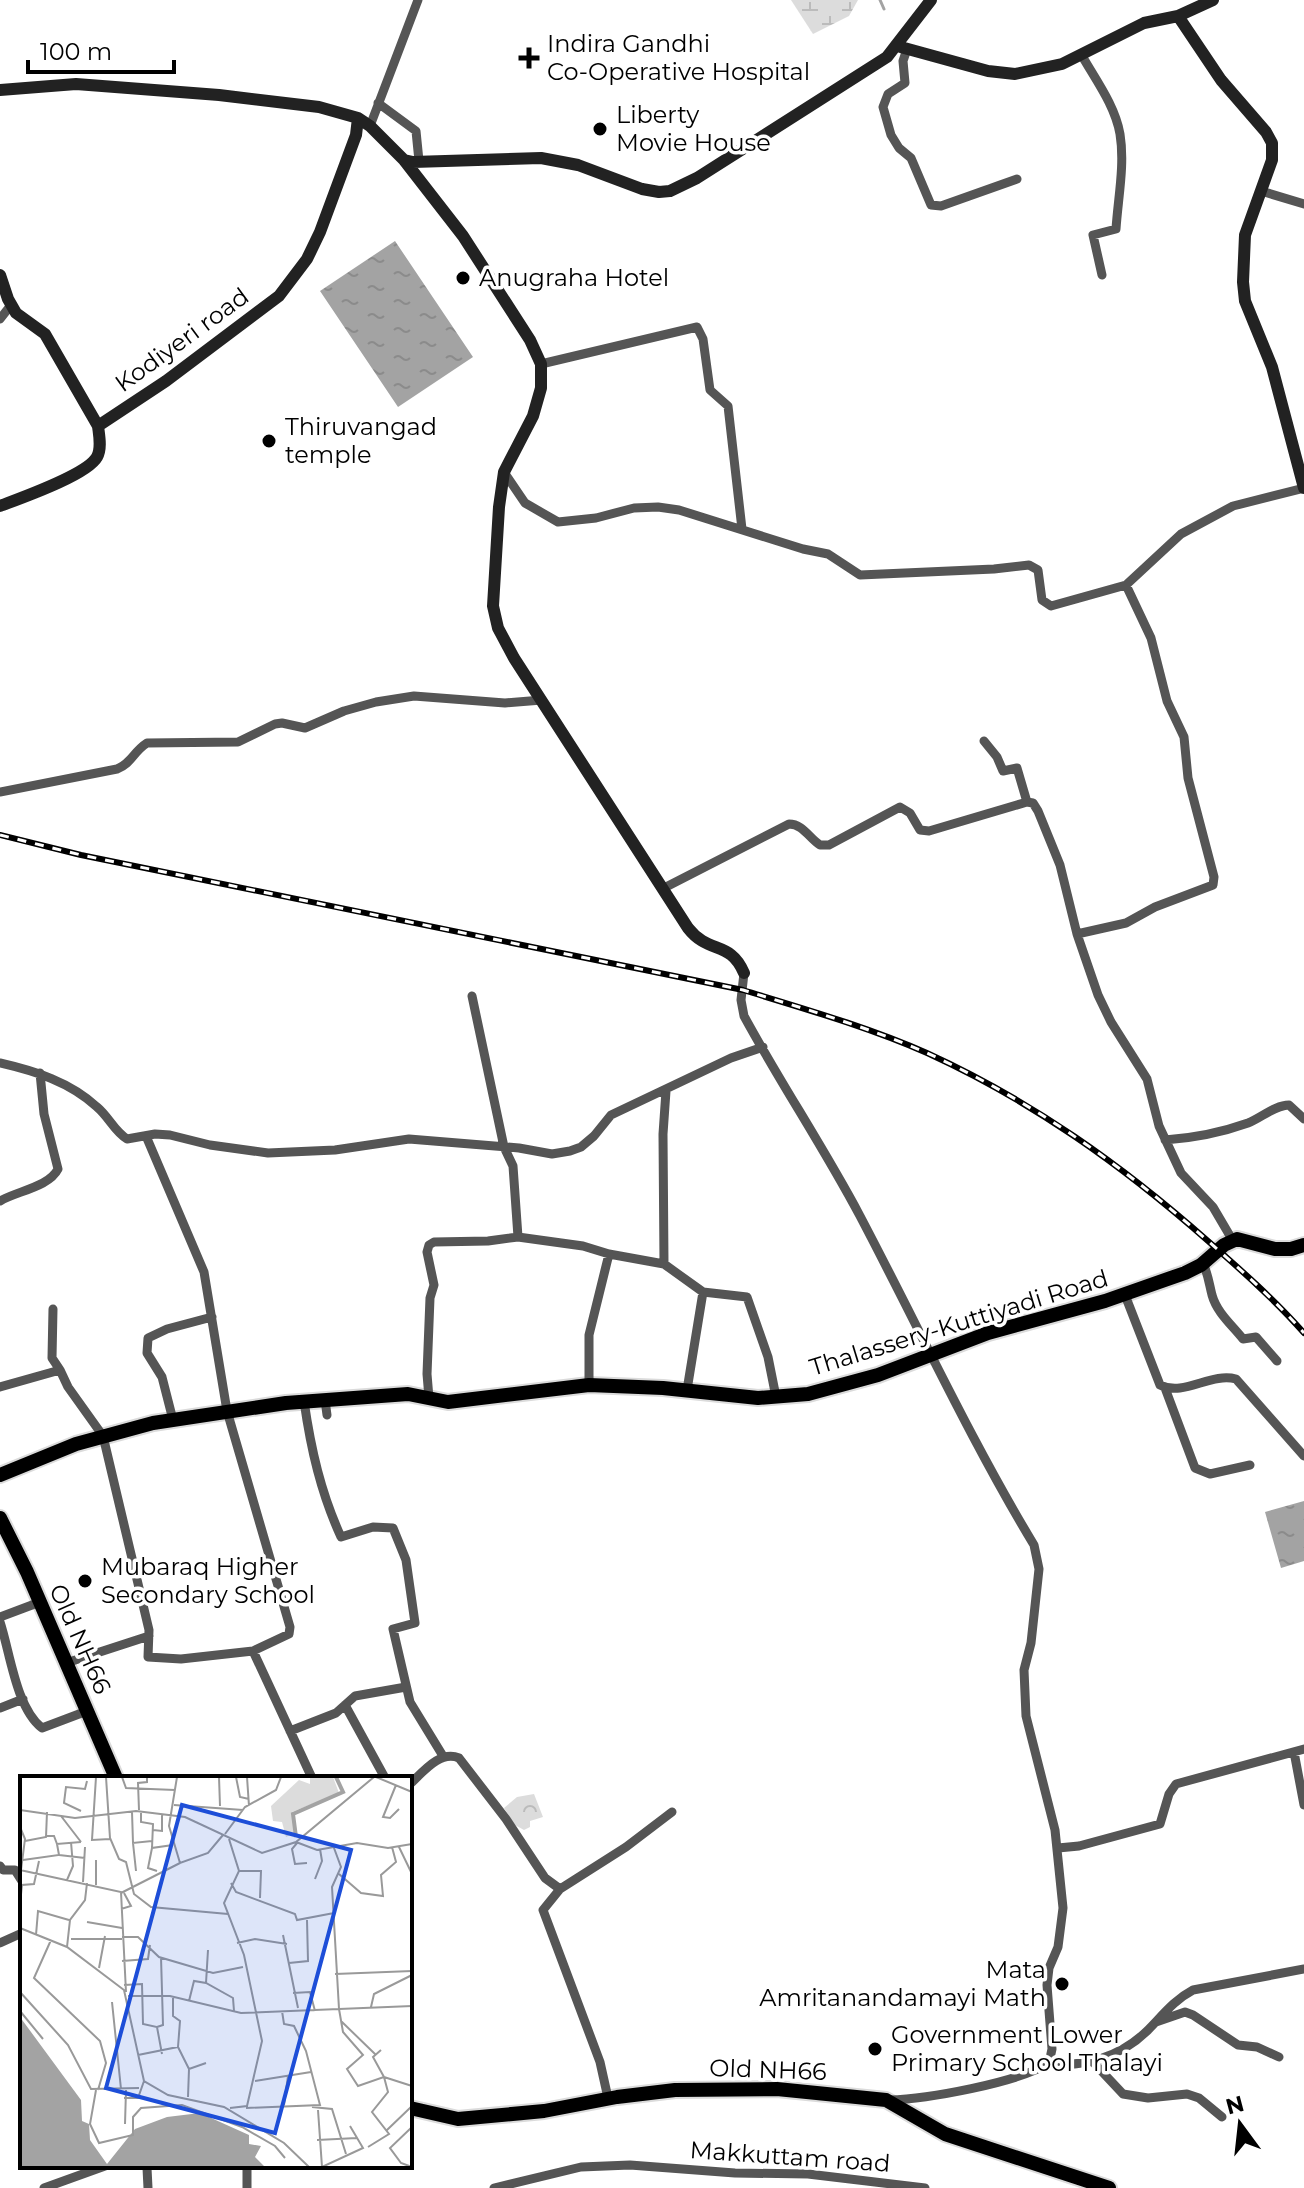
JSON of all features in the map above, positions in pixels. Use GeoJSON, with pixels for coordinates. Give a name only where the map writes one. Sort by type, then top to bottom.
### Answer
{"type":"FeatureCollection","features":[{"type":"Feature","properties":{"kind":"main road"},"geometry":{"type":"LineString","coordinates":[[404,160],[541,158],[578,165],[642,189],[670,191],[697,178],[902,47],[931,0]]}},
{"type":"Feature","properties":{"kind":"main road"},"geometry":{"type":"LineString","coordinates":[[902,47],[988,71],[1015,74],[1062,64],[1144,23],[1178,16],[1213,0]]}},
{"type":"Feature","properties":{"kind":"main road"},"geometry":{"type":"LineString","coordinates":[[1178,16],[1221,80],[1272,143],[1272,160],[1245,235],[1245,301],[1272,367],[1304,488]]}},
{"type":"Feature","properties":{"kind":"main road"},"geometry":{"type":"LineString","coordinates":[[0,90],[76,84],[319,107],[358,118],[404,160],[463,236],[530,340],[541,364],[541,388],[533,416],[504,472],[493,606],[498,628],[693,935],[708,945],[734,954],[744,973]]}},
{"type":"Feature","properties":{"kind":"main road","name":"Kodiyeri road"},"geometry":{"type":"LineString","coordinates":[[98,426],[166,381],[279,296],[307,259],[320,232],[356,135],[358,118]]}},
{"type":"Feature","properties":{"kind":"main road"},"geometry":{"type":"LineString","coordinates":[[0,275],[16,313],[45,334],[98,426],[100,443],[97,458],[84,471],[0,506]]}},
{"type":"Feature","properties":{"kind":"main road"},"geometry":{"type":"LineString","coordinates":[[1233,1241],[1244,1240],[1284,1249],[1304,1245]]}},
{"type":"Feature","properties":{"kind":"main road","name":"Thalassery-Kuttiyadi Road"},"geometry":{"type":"LineString","coordinates":[[0,1475],[103,1436],[173,1420],[304,1401],[326,1408],[377,1396],[408,1394],[448,1402],[589,1385],[776,1397],[833,1389],[932,1356],[988,1333],[1125,1295],[1185,1273],[1233,1241]]}},
{"type":"Feature","properties":{"kind":"main road","name":"Old NH66"},"geometry":{"type":"LineString","coordinates":[[0,1518],[115,1776]]}},
{"type":"Feature","properties":{"kind":"main road","name":"Old NH66"},"geometry":{"type":"LineString","coordinates":[[412,2108],[458,2119],[544,2111],[608,2098],[675,2090],[777,2089],[886,2100],[945,2134],[1109,2188]]}},
{"type":"Feature","properties":{"kind":"street"},"geometry":{"type":"LineString","coordinates":[[370,126],[418,0]]}},
{"type":"Feature","properties":{"kind":"street"},"geometry":{"type":"LineString","coordinates":[[902,47],[905,83],[888,94],[883,107],[891,135],[899,148],[911,158],[931,205],[941,206],[1017,179]]}},
{"type":"Feature","properties":{"kind":"street"},"geometry":{"type":"LineString","coordinates":[[1081,54],[1110,107],[1120,135],[1120,192],[1116,229],[1093,235],[1102,275]]}},
{"type":"Feature","properties":{"kind":"street"},"geometry":{"type":"LineString","coordinates":[[378,103],[416,131],[419,161]]}},
{"type":"Feature","properties":{"kind":"street"},"geometry":{"type":"LineString","coordinates":[[1261,191],[1304,204]]}},
{"type":"Feature","properties":{"kind":"street"},"geometry":{"type":"LineString","coordinates":[[0,319],[11,305]]}},
{"type":"Feature","properties":{"kind":"street"},"geometry":{"type":"LineString","coordinates":[[541,364],[697,327],[703,339],[710,390],[728,406],[742,529]]}},
{"type":"Feature","properties":{"kind":"street"},"geometry":{"type":"LineString","coordinates":[[504,472],[525,503],[558,522],[596,518],[634,508],[679,510],[828,554],[860,575],[1029,565],[1038,570],[1043,602],[1051,606],[1126,585],[1181,534],[1233,506],[1304,488]]}},
{"type":"Feature","properties":{"kind":"street"},"geometry":{"type":"LineString","coordinates":[[1077,934],[1126,923],[1155,907],[1213,885],[1214,877],[1188,778],[1184,737],[1167,701],[1151,638],[1126,585]]}},
{"type":"Feature","properties":{"kind":"street"},"geometry":{"type":"LineString","coordinates":[[0,792],[117,769],[128,764],[136,750],[147,743],[238,742],[275,724],[300,729],[317,725],[329,716],[376,702],[414,696],[505,703],[542,700]]}},
{"type":"Feature","properties":{"kind":"street"},"geometry":{"type":"LineString","coordinates":[[984,741],[997,757],[1003,771],[1017,768],[1027,802]]}},
{"type":"Feature","properties":{"kind":"street"},"geometry":{"type":"LineString","coordinates":[[662,889],[789,824],[803,828],[820,845],[829,845],[900,807],[910,813],[920,830],[929,831],[1027,802],[1033,803],[1060,865],[1089,971],[1111,1022],[1147,1079],[1159,1126],[1181,1173],[1213,1207],[1233,1241]]}},
{"type":"Feature","properties":{"kind":"street"},"geometry":{"type":"LineString","coordinates":[[744,973],[742,1007],[825,1150],[1034,1545],[1039,1569],[1031,1643],[1024,1670],[1026,1716],[1058,1848],[1063,1908],[1058,1947],[1049,1968],[1047,1985],[1052,2049],[1049,2063]]}},
{"type":"Feature","properties":{"kind":"street"},"geometry":{"type":"LineString","coordinates":[[472,996],[504,1147],[513,1166],[518,1237]]}},
{"type":"Feature","properties":{"kind":"street"},"geometry":{"type":"LineString","coordinates":[[0,1063],[61,1082],[99,1108],[120,1135],[127,1139],[170,1135],[210,1145],[268,1153],[335,1150],[409,1139],[552,1154],[581,1147],[611,1115],[731,1058],[763,1047]]}},
{"type":"Feature","properties":{"kind":"street"},"geometry":{"type":"LineString","coordinates":[[0,1201],[51,1179],[58,1169],[44,1114],[40,1073]]}},
{"type":"Feature","properties":{"kind":"street"},"geometry":{"type":"LineString","coordinates":[[664,1264],[663,1134],[666,1091]]}},
{"type":"Feature","properties":{"kind":"street"},"geometry":{"type":"LineString","coordinates":[[1165,1140],[1226,1130],[1283,1105],[1289,1105],[1304,1119]]}},
{"type":"Feature","properties":{"kind":"street"},"geometry":{"type":"LineString","coordinates":[[53,1309],[52,1358],[68,1387],[103,1436],[142,1594],[149,1636],[148,1657],[181,1659],[253,1651],[289,1634],[290,1627],[227,1411],[204,1272],[146,1136]]}},
{"type":"Feature","properties":{"kind":"street"},"geometry":{"type":"LineString","coordinates":[[429,1398],[430,1298],[434,1285],[427,1252],[429,1245],[434,1242],[518,1237],[583,1246],[664,1264],[703,1292],[747,1297],[768,1357],[776,1397]]}},
{"type":"Feature","properties":{"kind":"street"},"geometry":{"type":"LineString","coordinates":[[589,1385],[589,1335],[609,1254]]}},
{"type":"Feature","properties":{"kind":"street"},"geometry":{"type":"LineString","coordinates":[[1203,1263],[1220,1314],[1243,1339],[1256,1337],[1277,1361]]}},
{"type":"Feature","properties":{"kind":"street"},"geometry":{"type":"LineString","coordinates":[[687,1390],[703,1292]]}},
{"type":"Feature","properties":{"kind":"street"},"geometry":{"type":"LineString","coordinates":[[1125,1295],[1160,1385],[1170,1390],[1226,1376],[1236,1379],[1304,1456]]}},
{"type":"Feature","properties":{"kind":"street"},"geometry":{"type":"LineString","coordinates":[[173,1420],[162,1377],[147,1353],[148,1338],[167,1329],[212,1317]]}},
{"type":"Feature","properties":{"kind":"street"},"geometry":{"type":"LineString","coordinates":[[0,1387],[60,1370]]}},
{"type":"Feature","properties":{"kind":"street"},"geometry":{"type":"LineString","coordinates":[[1165,1388],[1195,1468],[1210,1474],[1250,1465]]}},
{"type":"Feature","properties":{"kind":"street"},"geometry":{"type":"LineString","coordinates":[[304,1401],[324,1499],[341,1537],[373,1527],[393,1528],[406,1560],[415,1623],[393,1629],[414,1709],[443,1756]]}},
{"type":"Feature","properties":{"kind":"street"},"geometry":{"type":"LineString","coordinates":[[40,1602],[0,1620],[23,1699],[33,1721],[42,1728],[87,1711]]}},
{"type":"Feature","properties":{"kind":"street"},"geometry":{"type":"LineString","coordinates":[[66,1663],[149,1636]]}},
{"type":"Feature","properties":{"kind":"street"},"geometry":{"type":"LineString","coordinates":[[253,1651],[311,1776]]}},
{"type":"Feature","properties":{"kind":"street"},"geometry":{"type":"LineString","coordinates":[[290,1731],[336,1713],[355,1696],[406,1687]]}},
{"type":"Feature","properties":{"kind":"street"},"geometry":{"type":"LineString","coordinates":[[0,1708],[23,1699]]}},
{"type":"Feature","properties":{"kind":"street"},"geometry":{"type":"LineString","coordinates":[[345,1705],[384,1776]]}},
{"type":"Feature","properties":{"kind":"street"},"geometry":{"type":"LineString","coordinates":[[1058,1848],[1079,1846],[1160,1824],[1169,1794],[1176,1784],[1299,1751],[1304,1805]]}},
{"type":"Feature","properties":{"kind":"street"},"geometry":{"type":"LineString","coordinates":[[412,1782],[443,1756],[459,1758],[545,1878],[560,1889]]}},
{"type":"Feature","properties":{"kind":"street"},"geometry":{"type":"LineString","coordinates":[[608,2098],[600,2062],[543,1910],[560,1889],[626,1847],[672,1812]]}},
{"type":"Feature","properties":{"kind":"street"},"geometry":{"type":"LineString","coordinates":[[0,1866],[3,1870],[15,1870],[20,1878]]}},
{"type":"Feature","properties":{"kind":"street"},"geometry":{"type":"LineString","coordinates":[[0,1943],[20,1934]]}},
{"type":"Feature","properties":{"kind":"street"},"geometry":{"type":"LineString","coordinates":[[886,2100],[1004,2081],[1036,2071],[1049,2063],[1069,2066],[1093,2062],[1130,2046],[1178,1998],[1193,1990],[1304,1969]]}},
{"type":"Feature","properties":{"kind":"street"},"geometry":{"type":"LineString","coordinates":[[1156,2022],[1185,2012],[1238,2045],[1257,2047],[1279,2057]]}},
{"type":"Feature","properties":{"kind":"street"},"geometry":{"type":"LineString","coordinates":[[1093,2062],[1123,2094],[1148,2098],[1187,2094],[1199,2098],[1222,2117]]}},
{"type":"Feature","properties":{"kind":"street","name":"Makkuttam road"},"geometry":{"type":"LineString","coordinates":[[494,2188],[581,2167],[653,2165],[735,2173],[808,2174],[925,2188]]}},
{"type":"Feature","properties":{"kind":"street"},"geometry":{"type":"LineString","coordinates":[[44,2188],[99,2168]]}},
{"type":"Feature","properties":{"kind":"street"},"geometry":{"type":"LineString","coordinates":[[147,2168],[148,2188]]}},
{"type":"Feature","properties":{"kind":"green space"},"geometry":{"type":"Polygon","coordinates":[[[791,0],[858,0],[849,16],[813,34],[791,0]]]}},
{"type":"Feature","properties":{"kind":"green space"},"geometry":{"type":"Polygon","coordinates":[[[534,1794],[543,1817],[530,1821],[530,1827],[524,1830],[515,1825],[504,1808],[517,1797],[534,1794]]]}},
{"type":"Feature","properties":{"kind":"water"},"geometry":{"type":"Polygon","coordinates":[[[395,241],[473,357],[398,407],[320,291],[395,241]]]}},
{"type":"Feature","properties":{"kind":"water"},"geometry":{"type":"Polygon","coordinates":[[[1304,1501],[1304,1561],[1281,1568],[1265,1512],[1304,1501]]]}},
{"type":"Feature","properties":{"kind":"waterway"},"geometry":{"type":"LineString","coordinates":[[880,0],[884,9]]}},
{"type":"Feature","properties":{"kind":"railway"},"geometry":{"type":"LineString","coordinates":[[0,835],[81,855],[743,990],[882,1035],[966,1072],[1075,1136],[1176,1213],[1270,1297],[1304,1333]]}},
{"type":"Feature","properties":{"kind":"place","name":"Indira Gandhi Co-Operative Hospital"},"geometry":{"type":"Point","coordinates":[529,58]}},
{"type":"Feature","properties":{"kind":"place","name":"Liberty Movie House"},"geometry":{"type":"Point","coordinates":[600,129]}},
{"type":"Feature","properties":{"kind":"place","name":"Anugraha Hotel"},"geometry":{"type":"Point","coordinates":[463,278]}},
{"type":"Feature","properties":{"kind":"place","name":"Thiruvangad temple"},"geometry":{"type":"Point","coordinates":[269,441]}},
{"type":"Feature","properties":{"kind":"place","name":"Mubaraq Higher Secondary School"},"geometry":{"type":"Point","coordinates":[85,1581]}},
{"type":"Feature","properties":{"kind":"place","name":"Mata Amritanandamayi Math"},"geometry":{"type":"Point","coordinates":[1062,1984]}},
{"type":"Feature","properties":{"kind":"place","name":"Government Lower Primary School Thalayi"},"geometry":{"type":"Point","coordinates":[875,2049]}}]}
